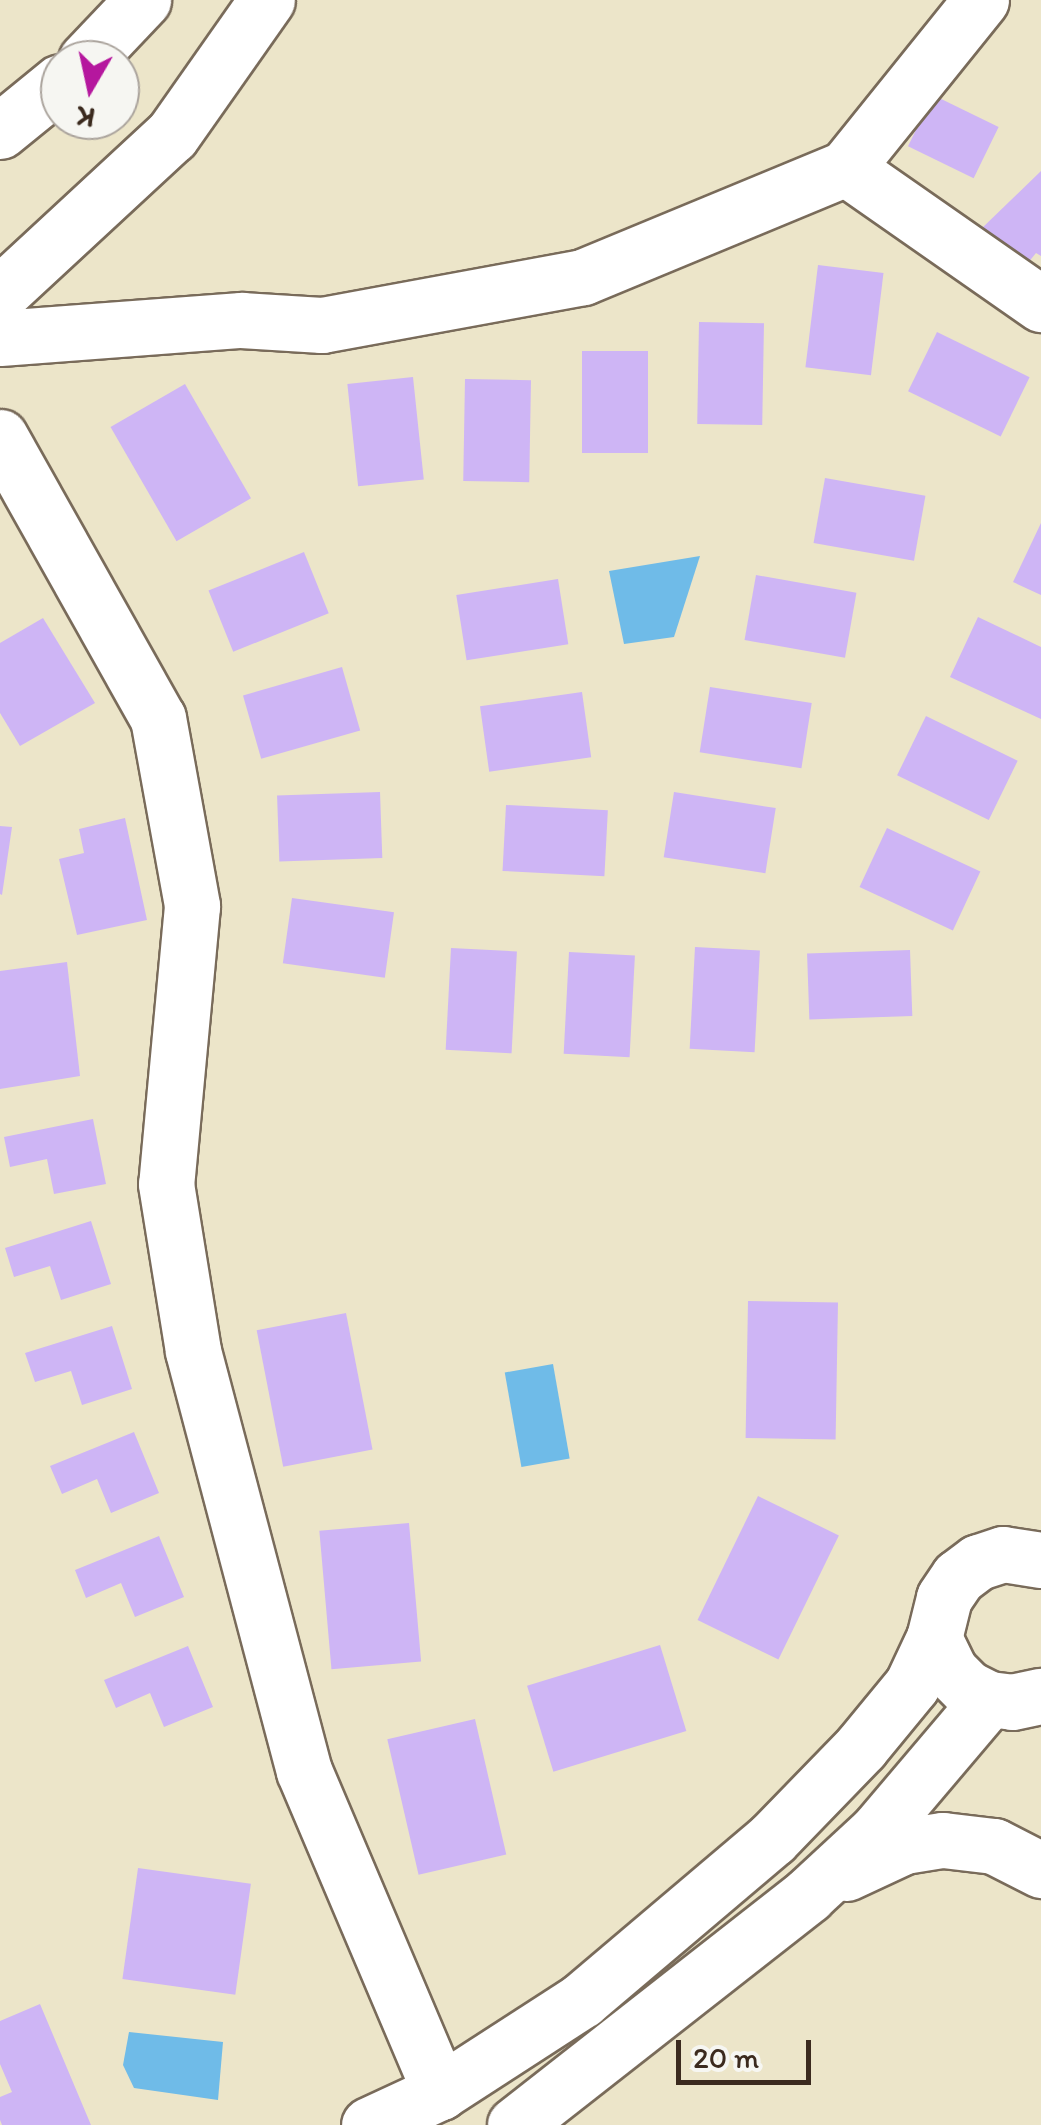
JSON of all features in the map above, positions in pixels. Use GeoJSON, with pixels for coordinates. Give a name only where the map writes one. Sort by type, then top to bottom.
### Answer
{"type":"FeatureCollection","features":[{"type":"Feature","properties":{"kind":"street"},"geometry":{"type":"LineString","coordinates":[[105,40],[143,0]]}},
{"type":"Feature","properties":{"kind":"street"},"geometry":{"type":"LineString","coordinates":[[0,294],[172,135],[266,0]]}},
{"type":"Feature","properties":{"kind":"street"},"geometry":{"type":"LineString","coordinates":[[0,338],[241,320],[322,325],[583,277],[846,168],[980,0]]}},
{"type":"Feature","properties":{"kind":"street"},"geometry":{"type":"LineString","coordinates":[[0,131],[40,98]]}},
{"type":"Feature","properties":{"kind":"street"},"geometry":{"type":"LineString","coordinates":[[846,168],[1041,304]]}},
{"type":"Feature","properties":{"kind":"street"},"geometry":{"type":"LineString","coordinates":[[0,437],[158,718],[192,906],[166,1184],[193,1351],[304,1771],[440,2092]]}},
{"type":"Feature","properties":{"kind":"street"},"geometry":{"type":"LineString","coordinates":[[370,2125],[440,2092],[582,2000],[772,1839],[892,1710],[912,1685],[934,1638],[944,1598],[958,1577],[978,1562],[1003,1554],[1041,1560]]}},
{"type":"Feature","properties":{"kind":"street"},"geometry":{"type":"LineString","coordinates":[[515,2125],[808,1894],[1026,1703],[950,1671],[934,1638]]}},
{"type":"Feature","properties":{"kind":"street"},"geometry":{"type":"LineString","coordinates":[[808,1894],[871,1859],[943,1840],[994,1846],[1041,1870]]}},
{"type":"Feature","properties":{"kind":"water"},"geometry":{"type":"Polygon","coordinates":[[[700,556],[674,637],[624,644],[609,571],[700,556]]]}},
{"type":"Feature","properties":{"kind":"water"},"geometry":{"type":"Polygon","coordinates":[[[553,1364],[570,1459],[521,1467],[505,1373],[553,1364]]]}},
{"type":"Feature","properties":{"kind":"water"},"geometry":{"type":"Polygon","coordinates":[[[129,2032],[223,2042],[218,2100],[134,2088],[123,2065],[129,2032]]]}},
{"type":"Feature","properties":{"kind":"building"},"geometry":{"type":"Polygon","coordinates":[[[933,95],[999,127],[974,178],[908,146],[933,95]]]}},
{"type":"Feature","properties":{"kind":"building"},"geometry":{"type":"Polygon","coordinates":[[[1041,171],[1041,256],[1036,253],[1023,269],[980,230],[1041,171]]]}},
{"type":"Feature","properties":{"kind":"building"},"geometry":{"type":"Polygon","coordinates":[[[818,265],[884,273],[871,375],[805,367],[818,265]]]}},
{"type":"Feature","properties":{"kind":"building"},"geometry":{"type":"Polygon","coordinates":[[[699,322],[764,323],[762,425],[697,424],[699,322]]]}},
{"type":"Feature","properties":{"kind":"building"},"geometry":{"type":"Polygon","coordinates":[[[937,332],[1030,377],[1001,436],[908,391],[937,332]]]}},
{"type":"Feature","properties":{"kind":"building"},"geometry":{"type":"Polygon","coordinates":[[[582,351],[648,351],[648,453],[582,453],[582,351]]]}},
{"type":"Feature","properties":{"kind":"building"},"geometry":{"type":"Polygon","coordinates":[[[413,377],[424,479],[358,486],[347,384],[413,377]]]}},
{"type":"Feature","properties":{"kind":"building"},"geometry":{"type":"Polygon","coordinates":[[[465,379],[531,380],[529,482],[463,481],[465,379]]]}},
{"type":"Feature","properties":{"kind":"building"},"geometry":{"type":"Polygon","coordinates":[[[185,384],[251,498],[177,541],[111,427],[185,384]]]}},
{"type":"Feature","properties":{"kind":"building"},"geometry":{"type":"Polygon","coordinates":[[[825,478],[925,496],[914,561],[814,543],[825,478]]]}},
{"type":"Feature","properties":{"kind":"building"},"geometry":{"type":"Polygon","coordinates":[[[1041,523],[1041,595],[1013,582],[1041,523]]]}},
{"type":"Feature","properties":{"kind":"building"},"geometry":{"type":"Polygon","coordinates":[[[304,552],[329,613],[233,652],[209,591],[304,552]]]}},
{"type":"Feature","properties":{"kind":"building"},"geometry":{"type":"Polygon","coordinates":[[[756,575],[856,593],[845,658],[745,640],[756,575]]]}},
{"type":"Feature","properties":{"kind":"building"},"geometry":{"type":"Polygon","coordinates":[[[558,579],[568,644],[467,660],[456,595],[558,579]]]}},
{"type":"Feature","properties":{"kind":"building"},"geometry":{"type":"Polygon","coordinates":[[[978,617],[1041,647],[1041,719],[950,677],[978,617]]]}},
{"type":"Feature","properties":{"kind":"building"},"geometry":{"type":"Polygon","coordinates":[[[43,618],[95,703],[20,746],[0,713],[0,643],[43,618]]]}},
{"type":"Feature","properties":{"kind":"building"},"geometry":{"type":"Polygon","coordinates":[[[342,667],[360,730],[261,759],[243,695],[342,667]]]}},
{"type":"Feature","properties":{"kind":"building"},"geometry":{"type":"Polygon","coordinates":[[[710,687],[812,703],[801,768],[700,752],[710,687]]]}},
{"type":"Feature","properties":{"kind":"building"},"geometry":{"type":"Polygon","coordinates":[[[582,692],[591,757],[489,772],[480,706],[582,692]]]}},
{"type":"Feature","properties":{"kind":"building"},"geometry":{"type":"Polygon","coordinates":[[[926,716],[1018,761],[989,820],[897,775],[926,716]]]}},
{"type":"Feature","properties":{"kind":"building"},"geometry":{"type":"Polygon","coordinates":[[[380,792],[382,858],[279,862],[277,796],[380,792]]]}},
{"type":"Feature","properties":{"kind":"building"},"geometry":{"type":"Polygon","coordinates":[[[674,792],[776,808],[765,873],[664,857],[674,792]]]}},
{"type":"Feature","properties":{"kind":"building"},"geometry":{"type":"Polygon","coordinates":[[[506,805],[608,810],[604,876],[503,871],[506,805]]]}},
{"type":"Feature","properties":{"kind":"building"},"geometry":{"type":"Polygon","coordinates":[[[125,818],[147,920],[77,935],[59,859],[84,853],[79,829],[125,818]]]}},
{"type":"Feature","properties":{"kind":"building"},"geometry":{"type":"Polygon","coordinates":[[[0,826],[12,827],[2,895],[0,894],[0,826]]]}},
{"type":"Feature","properties":{"kind":"building"},"geometry":{"type":"Polygon","coordinates":[[[887,828],[980,872],[953,930],[860,887],[887,828]]]}},
{"type":"Feature","properties":{"kind":"building"},"geometry":{"type":"Polygon","coordinates":[[[292,898],[394,912],[385,978],[283,963],[292,898]]]}},
{"type":"Feature","properties":{"kind":"building"},"geometry":{"type":"Polygon","coordinates":[[[695,947],[760,950],[755,1052],[690,1049],[695,947]]]}},
{"type":"Feature","properties":{"kind":"building"},"geometry":{"type":"Polygon","coordinates":[[[451,948],[517,951],[512,1053],[446,1050],[451,948]]]}},
{"type":"Feature","properties":{"kind":"building"},"geometry":{"type":"Polygon","coordinates":[[[910,950],[912,1016],[809,1020],[807,954],[910,950]]]}},
{"type":"Feature","properties":{"kind":"building"},"geometry":{"type":"Polygon","coordinates":[[[569,952],[635,955],[630,1057],[564,1054],[569,952]]]}},
{"type":"Feature","properties":{"kind":"building"},"geometry":{"type":"Polygon","coordinates":[[[67,962],[80,1076],[0,1089],[0,971],[67,962]]]}},
{"type":"Feature","properties":{"kind":"building"},"geometry":{"type":"Polygon","coordinates":[[[93,1119],[106,1184],[54,1194],[47,1159],[10,1167],[4,1137],[93,1119]]]}},
{"type":"Feature","properties":{"kind":"building"},"geometry":{"type":"Polygon","coordinates":[[[91,1221],[111,1284],[61,1300],[50,1266],[14,1277],[5,1248],[91,1221]]]}},
{"type":"Feature","properties":{"kind":"building"},"geometry":{"type":"Polygon","coordinates":[[[748,1301],[838,1303],[836,1440],[746,1438],[748,1301]]]}},
{"type":"Feature","properties":{"kind":"building"},"geometry":{"type":"Polygon","coordinates":[[[346,1313],[373,1449],[283,1467],[257,1330],[346,1313]]]}},
{"type":"Feature","properties":{"kind":"building"},"geometry":{"type":"Polygon","coordinates":[[[112,1326],[132,1389],[82,1405],[71,1371],[35,1382],[25,1353],[112,1326]]]}},
{"type":"Feature","properties":{"kind":"building"},"geometry":{"type":"Polygon","coordinates":[[[134,1432],[159,1493],[111,1513],[97,1479],[62,1494],[50,1466],[134,1432]]]}},
{"type":"Feature","properties":{"kind":"building"},"geometry":{"type":"Polygon","coordinates":[[[758,1496],[839,1535],[778,1659],[698,1620],[758,1496]]]}},
{"type":"Feature","properties":{"kind":"building"},"geometry":{"type":"Polygon","coordinates":[[[409,1523],[421,1661],[331,1669],[319,1531],[409,1523]]]}},
{"type":"Feature","properties":{"kind":"building"},"geometry":{"type":"Polygon","coordinates":[[[159,1536],[184,1597],[135,1617],[121,1583],[86,1598],[75,1570],[159,1536]]]}},
{"type":"Feature","properties":{"kind":"building"},"geometry":{"type":"Polygon","coordinates":[[[660,1645],[686,1731],[553,1772],[527,1686],[660,1645]]]}},
{"type":"Feature","properties":{"kind":"building"},"geometry":{"type":"Polygon","coordinates":[[[188,1646],[213,1707],[164,1727],[150,1693],[116,1708],[104,1680],[188,1646]]]}},
{"type":"Feature","properties":{"kind":"building"},"geometry":{"type":"Polygon","coordinates":[[[475,1719],[506,1854],[419,1875],[387,1739],[475,1719]]]}},
{"type":"Feature","properties":{"kind":"building"},"geometry":{"type":"Polygon","coordinates":[[[138,1868],[251,1884],[235,1995],[122,1979],[138,1868]]]}},
{"type":"Feature","properties":{"kind":"building"},"geometry":{"type":"Polygon","coordinates":[[[40,2004],[91,2125],[2,2125],[0,2097],[12,2092],[0,2064],[0,2021],[40,2004]]]}}]}
